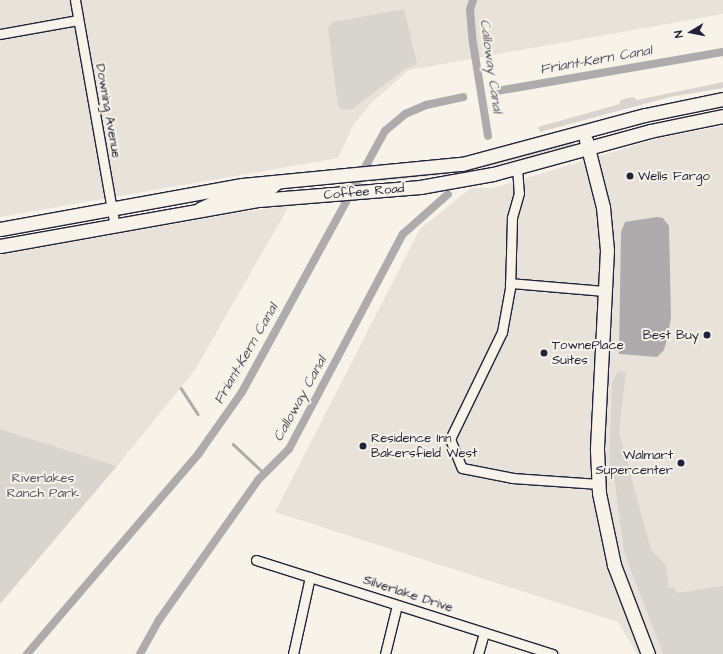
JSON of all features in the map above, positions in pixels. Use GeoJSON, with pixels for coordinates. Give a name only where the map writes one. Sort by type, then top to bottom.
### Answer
{"type":"FeatureCollection","features":[{"type":"Feature","properties":{"kind":"main road","name":"Coffee Road"},"geometry":{"type":"LineString","coordinates":[[0,229],[215,189],[462,164],[583,131],[723,99]]}},
{"type":"Feature","properties":{"kind":"main road","name":"Coffee Road"},"geometry":{"type":"LineString","coordinates":[[0,246],[259,200],[420,187],[517,167],[650,131],[723,116]]}},
{"type":"Feature","properties":{"kind":"main road"},"geometry":{"type":"LineString","coordinates":[[583,131],[598,183],[605,226],[606,291],[597,450],[598,484],[602,517],[612,559],[648,654]]}},
{"type":"Feature","properties":{"kind":"street","name":"Downing Avenue"},"geometry":{"type":"LineString","coordinates":[[75,0],[115,226]]}},
{"type":"Feature","properties":{"kind":"street"},"geometry":{"type":"LineString","coordinates":[[0,34],[78,20]]}},
{"type":"Feature","properties":{"kind":"street"},"geometry":{"type":"LineString","coordinates":[[517,167],[519,192],[512,218],[510,283],[502,332],[450,439],[454,455],[462,468],[477,472],[513,478],[598,484]]}},
{"type":"Feature","properties":{"kind":"street"},"geometry":{"type":"LineString","coordinates":[[190,212],[216,199],[265,191],[283,181]]}},
{"type":"Feature","properties":{"kind":"street"},"geometry":{"type":"LineString","coordinates":[[510,283],[606,291]]}},
{"type":"Feature","properties":{"kind":"street","name":"Silverlake Drive"},"geometry":{"type":"LineString","coordinates":[[256,560],[552,654]]}},
{"type":"Feature","properties":{"kind":"street"},"geometry":{"type":"LineString","coordinates":[[293,654],[310,577]]}},
{"type":"Feature","properties":{"kind":"street"},"geometry":{"type":"LineString","coordinates":[[386,654],[397,605]]}},
{"type":"Feature","properties":{"kind":"street"},"geometry":{"type":"LineString","coordinates":[[478,654],[484,632]]}},
{"type":"Feature","properties":{"kind":"shaded area"},"geometry":{"type":"Polygon","coordinates":[[[0,0],[723,0],[723,14],[409,70],[371,103],[354,124],[338,158],[0,217],[0,0]]]}},
{"type":"Feature","properties":{"kind":"shaded area"},"geometry":{"type":"Polygon","coordinates":[[[723,126],[723,654],[637,654],[618,622],[275,512],[420,229],[471,188],[493,188],[659,138],[723,126]]]}},
{"type":"Feature","properties":{"kind":"shaded area"},"geometry":{"type":"Polygon","coordinates":[[[289,206],[195,370],[117,466],[0,429],[0,255],[242,212],[289,206]]]}},
{"type":"Feature","properties":{"kind":"shaded area"},"geometry":{"type":"Polygon","coordinates":[[[657,217],[663,218],[669,226],[671,318],[664,350],[657,357],[619,354],[621,232],[625,222],[657,217]]]}},
{"type":"Feature","properties":{"kind":"green space"},"geometry":{"type":"Polygon","coordinates":[[[404,9],[417,64],[405,69],[351,110],[341,109],[338,106],[328,28],[333,22],[404,9]]]}},
{"type":"Feature","properties":{"kind":"green space"},"geometry":{"type":"Polygon","coordinates":[[[723,82],[723,88],[670,97],[540,132],[538,127],[620,104],[620,100],[633,97],[637,100],[723,82]]]}},
{"type":"Feature","properties":{"kind":"green space"},"geometry":{"type":"Polygon","coordinates":[[[568,141],[575,144],[483,168],[482,164],[568,141]]]}},
{"type":"Feature","properties":{"kind":"green space"},"geometry":{"type":"Polygon","coordinates":[[[449,170],[449,174],[372,182],[374,178],[449,170]]]}},
{"type":"Feature","properties":{"kind":"green space"},"geometry":{"type":"Polygon","coordinates":[[[618,371],[626,372],[619,432],[651,550],[666,565],[669,588],[674,587],[677,593],[723,586],[723,654],[663,654],[624,552],[613,469],[609,465],[612,383],[618,371]]]}},
{"type":"Feature","properties":{"kind":"green space","name":"Riverlakes Ranch Park"},"geometry":{"type":"Polygon","coordinates":[[[0,429],[117,466],[0,604],[0,429]]]}},
{"type":"Feature","properties":{"kind":"waterway","name":"Calloway Canal"},"geometry":{"type":"LineString","coordinates":[[473,0],[470,10],[473,43],[488,136]]}},
{"type":"Feature","properties":{"kind":"waterway","name":"Friant-Kern Canal"},"geometry":{"type":"LineString","coordinates":[[497,91],[723,52]]}},
{"type":"Feature","properties":{"kind":"waterway","name":"Friant-Kern Canal"},"geometry":{"type":"LineString","coordinates":[[27,654],[199,453],[242,392],[385,131],[405,114],[426,105],[463,97]]}},
{"type":"Feature","properties":{"kind":"waterway","name":"Calloway Canal"},"geometry":{"type":"LineString","coordinates":[[140,654],[159,620],[258,480],[289,449],[403,234],[448,194]]}},
{"type":"Feature","properties":{"kind":"waterway"},"geometry":{"type":"LineString","coordinates":[[181,388],[198,414]]}},
{"type":"Feature","properties":{"kind":"waterway"},"geometry":{"type":"LineString","coordinates":[[233,444],[264,473]]}},
{"type":"Feature","properties":{"kind":"place","name":"Wells Fargo"},"geometry":{"type":"Point","coordinates":[630,176]}},
{"type":"Feature","properties":{"kind":"place","name":"Best Buy"},"geometry":{"type":"Point","coordinates":[707,335]}},
{"type":"Feature","properties":{"kind":"place","name":"TownePlace Suites"},"geometry":{"type":"Point","coordinates":[544,353]}},
{"type":"Feature","properties":{"kind":"place","name":"Residence Inn Bakersfield West"},"geometry":{"type":"Point","coordinates":[363,446]}},
{"type":"Feature","properties":{"kind":"place","name":"Walmart Supercenter"},"geometry":{"type":"Point","coordinates":[681,463]}}]}
